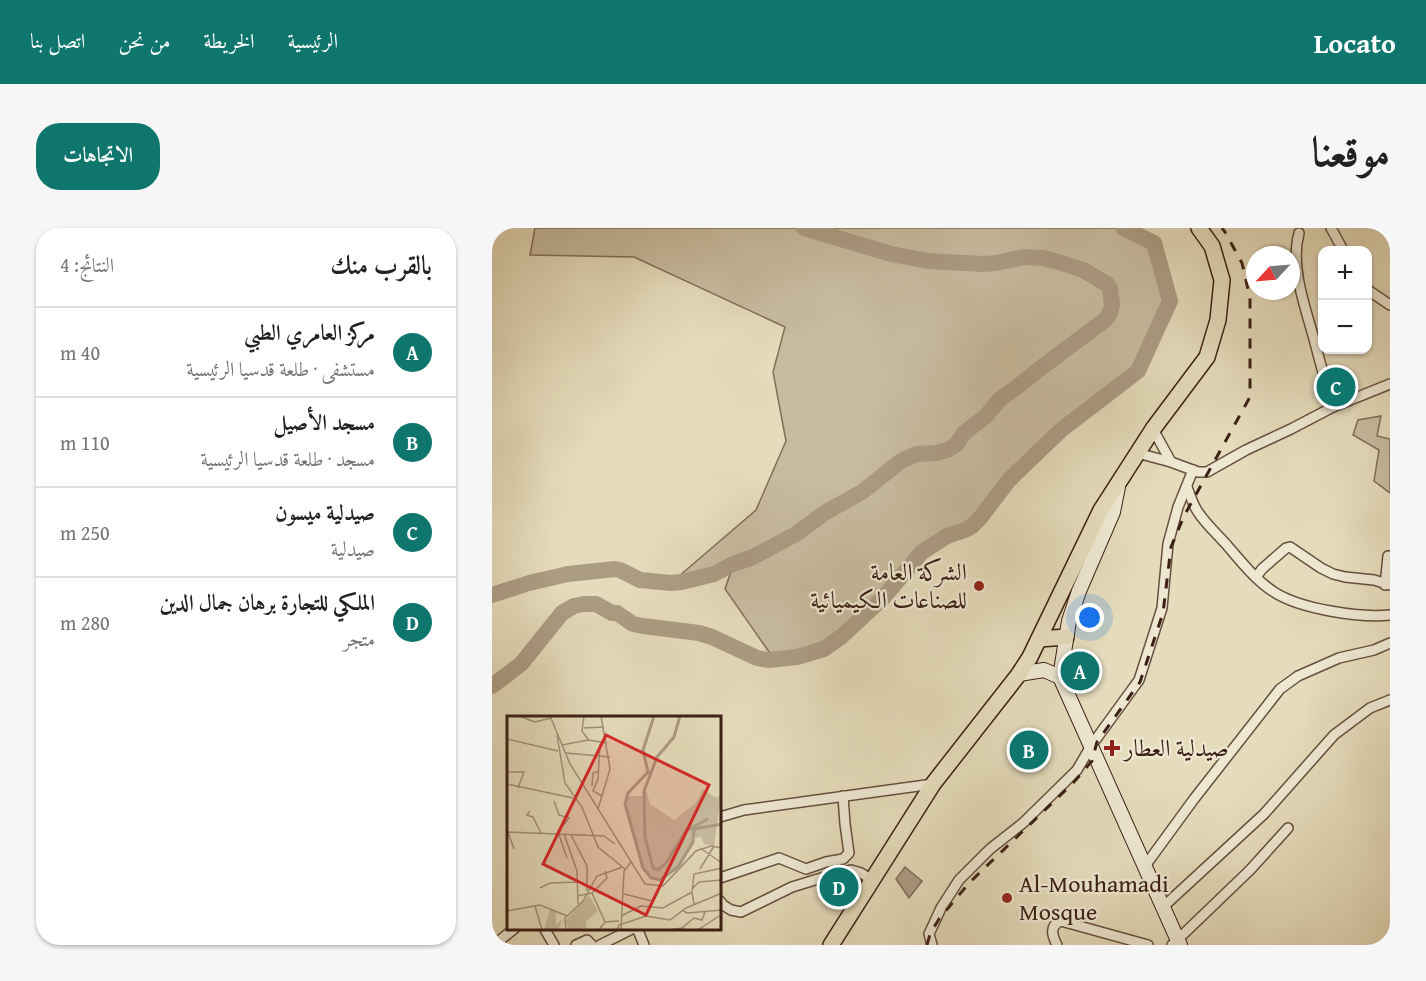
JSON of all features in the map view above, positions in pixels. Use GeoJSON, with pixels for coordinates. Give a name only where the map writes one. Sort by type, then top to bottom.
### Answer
{"type":"FeatureCollection","features":[{"type":"Feature","properties":{"kind":"main road"},"geometry":{"type":"LineString","coordinates":[[831,945],[933,784],[1030,657],[1101,510],[1153,429],[1207,357],[1218,320],[1222,280],[1212,246],[1199,228]]}},
{"type":"Feature","properties":{"kind":"main road"},"geometry":{"type":"LineString","coordinates":[[1118,483],[1113,512],[1079,591],[1069,621],[1060,677],[1163,907],[1176,943]]}},
{"type":"Feature","properties":{"kind":"main road"},"geometry":{"type":"LineString","coordinates":[[1038,639],[1066,637]]}},
{"type":"Feature","properties":{"kind":"main road"},"geometry":{"type":"LineString","coordinates":[[1019,674],[1044,670],[1060,677]]}},
{"type":"Feature","properties":{"kind":"street"},"geometry":{"type":"LineString","coordinates":[[1331,228],[1340,246]]}},
{"type":"Feature","properties":{"kind":"street"},"geometry":{"type":"LineString","coordinates":[[1299,233],[1296,254],[1299,280],[1333,407]]}},
{"type":"Feature","properties":{"kind":"street"},"geometry":{"type":"LineString","coordinates":[[1372,293],[1390,305]]}},
{"type":"Feature","properties":{"kind":"street"},"geometry":{"type":"LineString","coordinates":[[1137,453],[1198,472],[1207,472],[1333,407],[1390,384]]}},
{"type":"Feature","properties":{"kind":"street"},"geometry":{"type":"LineString","coordinates":[[1153,429],[1170,462]]}},
{"type":"Feature","properties":{"kind":"street"},"geometry":{"type":"LineString","coordinates":[[932,945],[929,934],[941,908],[959,880],[1077,770],[1091,746],[1138,680],[1162,608],[1168,544],[1178,507],[1193,470]]}},
{"type":"Feature","properties":{"kind":"street"},"geometry":{"type":"LineString","coordinates":[[1187,487],[1197,511],[1256,577],[1273,592],[1305,606],[1366,615],[1390,615]]}},
{"type":"Feature","properties":{"kind":"street"},"geometry":{"type":"LineString","coordinates":[[1256,577],[1262,569],[1290,547],[1333,574],[1374,580],[1388,585],[1388,556]]}},
{"type":"Feature","properties":{"kind":"street"},"geometry":{"type":"LineString","coordinates":[[1145,866],[1280,689],[1298,676],[1339,658],[1374,650],[1390,643]]}},
{"type":"Feature","properties":{"kind":"street"},"geometry":{"type":"LineString","coordinates":[[1163,907],[1264,814],[1334,735],[1370,708],[1390,700]]}},
{"type":"Feature","properties":{"kind":"street"},"geometry":{"type":"LineString","coordinates":[[722,816],[744,810],[933,784]]}},
{"type":"Feature","properties":{"kind":"street"},"geometry":{"type":"LineString","coordinates":[[722,877],[779,858],[806,869],[843,859],[849,853],[843,796]]}},
{"type":"Feature","properties":{"kind":"street"},"geometry":{"type":"LineString","coordinates":[[1176,943],[1250,870],[1288,828]]}},
{"type":"Feature","properties":{"kind":"street"},"geometry":{"type":"LineString","coordinates":[[722,904],[731,910],[741,912],[792,888],[851,870],[872,880]]}},
{"type":"Feature","properties":{"kind":"street"},"geometry":{"type":"LineString","coordinates":[[1057,945],[1052,931],[1054,925],[1061,921],[1148,945]]}},
{"type":"Feature","properties":{"kind":"street"},"geometry":{"type":"LineString","coordinates":[[495,945],[513,930]]}},
{"type":"Feature","properties":{"kind":"street"},"geometry":{"type":"LineString","coordinates":[[545,930],[554,945]]}},
{"type":"Feature","properties":{"kind":"street"},"geometry":{"type":"LineString","coordinates":[[600,945],[631,930]]}},
{"type":"Feature","properties":{"kind":"street"},"geometry":{"type":"LineString","coordinates":[[636,930],[644,945]]}},
{"type":"Feature","properties":{"kind":"street"},"geometry":{"type":"LineString","coordinates":[[576,945],[587,940],[592,945]]}},
{"type":"Feature","properties":{"kind":"shaded area"},"geometry":{"type":"Polygon","coordinates":[[[535,228],[808,228],[824,235],[850,241],[814,228],[1126,228],[1154,243],[1170,301],[1138,371],[1056,435],[1009,480],[972,526],[947,536],[922,552],[877,603],[841,637],[809,654],[774,659],[725,589],[734,563],[728,567],[671,583],[756,510],[786,441],[773,372],[785,327],[634,257],[530,255],[535,228]]]}},
{"type":"Feature","properties":{"kind":"shaded area"},"geometry":{"type":"Polygon","coordinates":[[[1381,416],[1377,436],[1390,439],[1390,493],[1374,481],[1379,450],[1353,435],[1358,420],[1381,416]]]}},
{"type":"Feature","properties":{"kind":"shaded area"},"geometry":{"type":"Polygon","coordinates":[[[905,867],[922,881],[909,898],[896,879],[905,867]]]}},
{"type":"Feature","properties":{"kind":"waterway"},"geometry":{"type":"LineString","coordinates":[[492,595],[568,574],[615,569],[640,580],[682,582],[714,574],[751,558],[796,534],[826,512],[862,492],[901,461],[916,454],[937,453],[956,445],[964,433],[986,416],[1000,399],[1105,320],[1110,313],[1112,305],[1110,288],[1107,284],[1083,270],[1055,261],[1024,257],[983,264],[928,261],[891,254],[804,228]]}},
{"type":"Feature","properties":{"kind":"waterway"},"geometry":{"type":"LineString","coordinates":[[492,686],[521,664],[562,613],[574,606],[584,604],[596,604],[612,613],[617,613],[633,624],[699,633],[757,658],[768,660],[797,657],[824,649],[841,637],[882,599],[922,552],[947,536],[972,526],[1009,480],[1061,430],[1138,371],[1170,301],[1154,243],[1123,228]]}},
{"type":"Feature","properties":{"kind":"railway"},"geometry":{"type":"LineString","coordinates":[[927,945],[930,934],[939,919],[969,883],[1073,783],[1092,761],[1097,742],[1140,682],[1163,613],[1171,547],[1184,516],[1250,397],[1250,298],[1242,263],[1222,228]]}},
{"type":"Feature","properties":{"kind":"place","name":"صيدلية ميسون"},"geometry":{"type":"Point","coordinates":[1336,387]}},
{"type":"Feature","properties":{"kind":"place","name":"الشركة العامة للصناعات الكيميائية"},"geometry":{"type":"Point","coordinates":[979,586]}},
{"type":"Feature","properties":{"kind":"place","name":"مركز العامري الطبي"},"geometry":{"type":"Point","coordinates":[1080,671]}},
{"type":"Feature","properties":{"kind":"place","name":"صيدلية العطار"},"geometry":{"type":"Point","coordinates":[1112,748]}},
{"type":"Feature","properties":{"kind":"place","name":"مسجد الأصيل"},"geometry":{"type":"Point","coordinates":[1029,750]}},
{"type":"Feature","properties":{"kind":"place","name":"الملكي للتجارة برهان جمال الدين"},"geometry":{"type":"Point","coordinates":[839,887]}},
{"type":"Feature","properties":{"kind":"place","name":"Al-Mouhamadi Mosque"},"geometry":{"type":"Point","coordinates":[1007,898]}}]}
